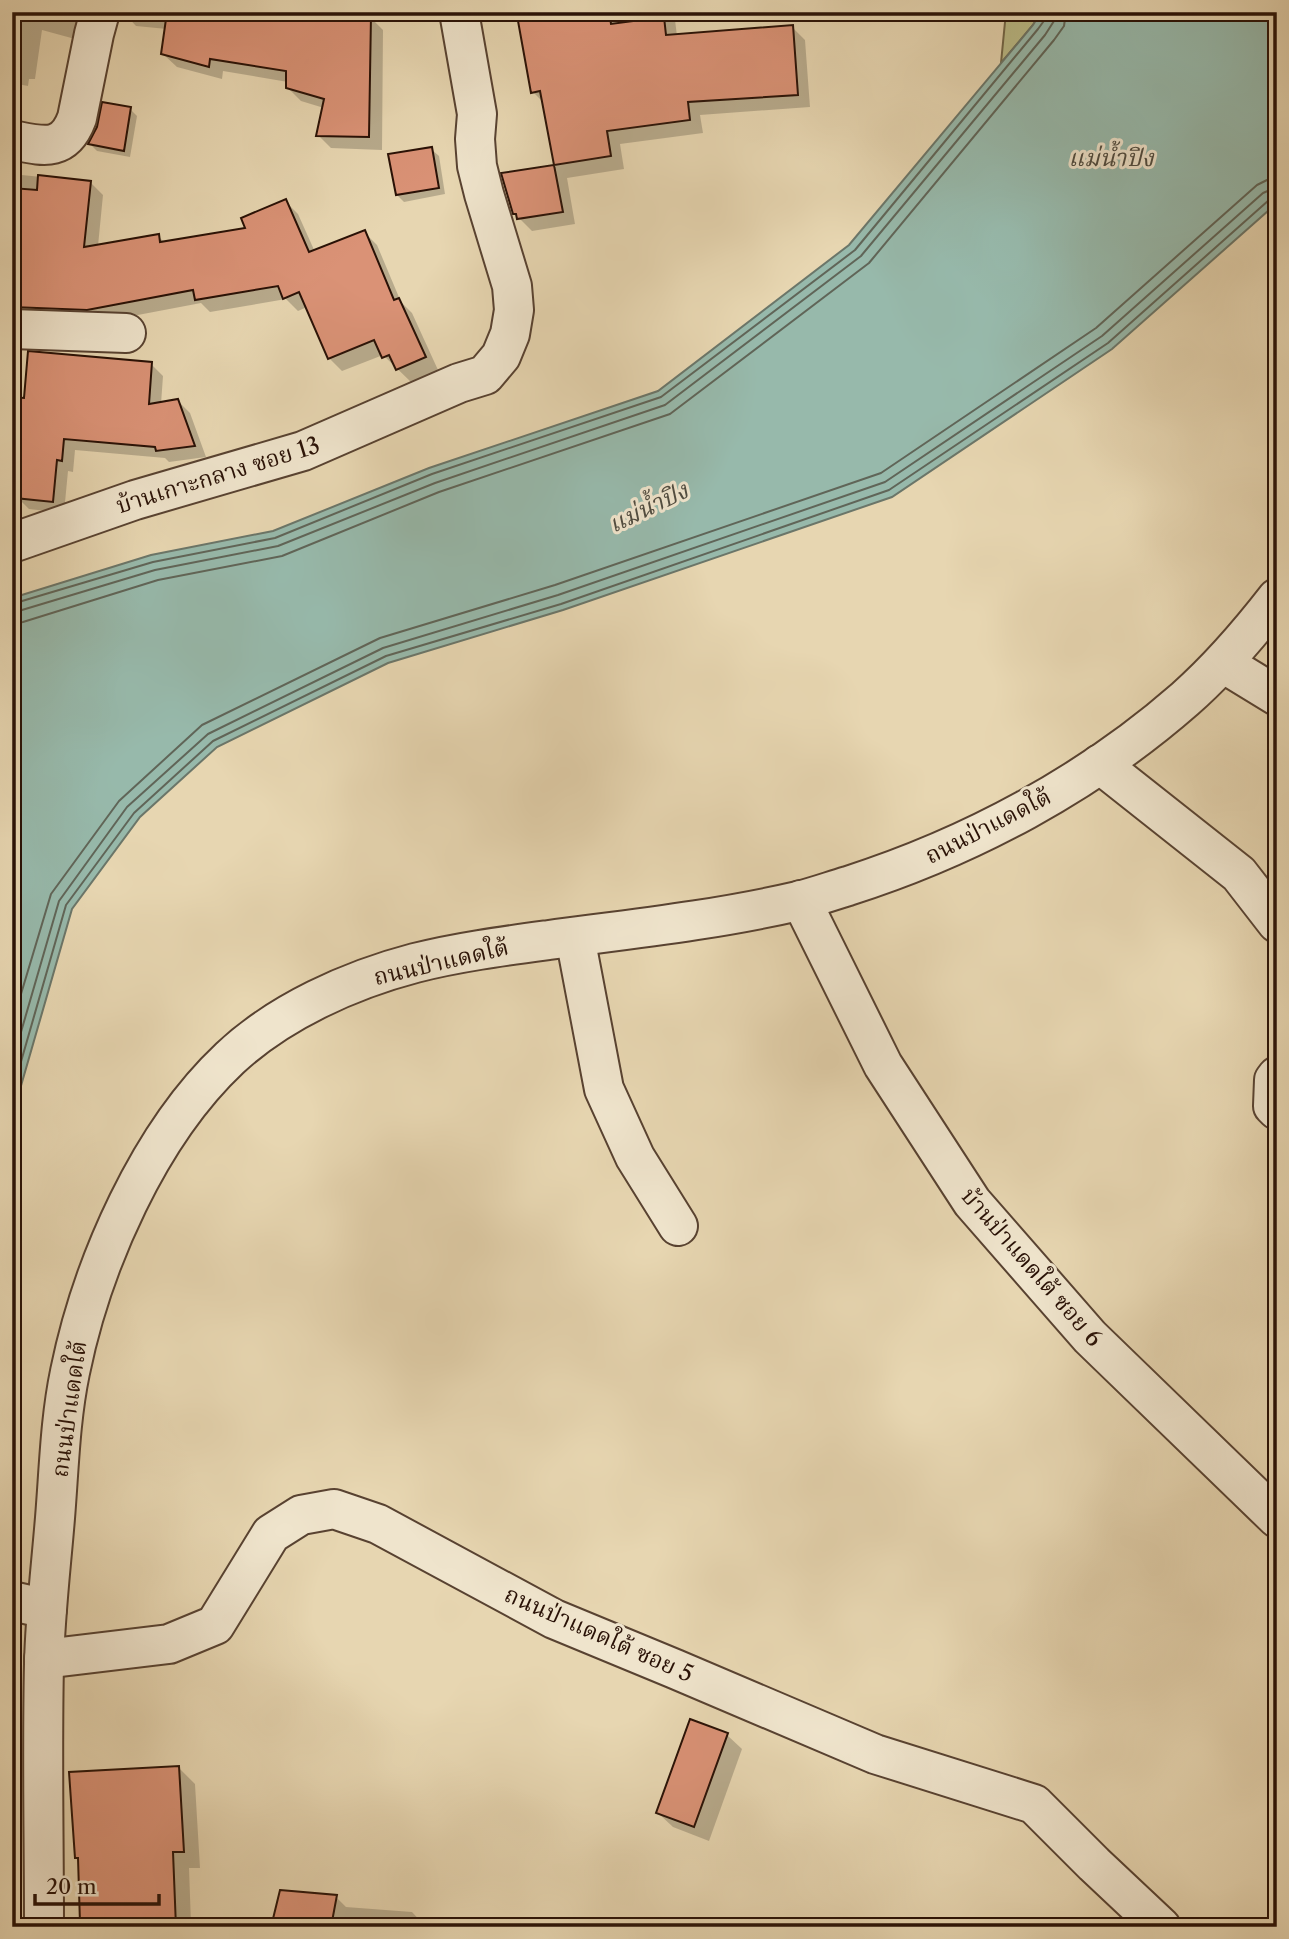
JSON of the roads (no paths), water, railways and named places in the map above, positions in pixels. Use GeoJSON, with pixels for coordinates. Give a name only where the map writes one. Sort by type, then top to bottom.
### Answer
{"type":"FeatureCollection","features":[{"type":"Feature","properties":{"kind":"street"},"geometry":{"type":"LineString","coordinates":[[12,141],[46,146],[57,144],[73,129],[100,12]]}},
{"type":"Feature","properties":{"kind":"street","name":"บ้านเกาะกลาง ซอย 13"},"geometry":{"type":"LineString","coordinates":[[12,543],[135,499],[303,452],[459,383],[485,375],[500,356],[510,334],[514,310],[512,286],[477,166],[477,114],[459,12]]}},
{"type":"Feature","properties":{"kind":"street"},"geometry":{"type":"LineString","coordinates":[[12,329],[126,333]]}},
{"type":"Feature","properties":{"kind":"street","name":"ถนนป่าแดดใต้"},"geometry":{"type":"LineString","coordinates":[[44,1927],[44,1659],[30,1605],[69,1373],[99,1272],[120,1221],[144,1172],[197,1093],[232,1056],[271,1027],[316,999],[363,979],[416,963],[493,948],[718,916],[801,900],[898,869],[944,850],[1018,813],[1100,764],[1186,698],[1223,663],[1277,598]]}},
{"type":"Feature","properties":{"kind":"street"},"geometry":{"type":"LineString","coordinates":[[1223,663],[1277,696]]}},
{"type":"Feature","properties":{"kind":"street"},"geometry":{"type":"LineString","coordinates":[[1100,764],[1239,874],[1277,923]]}},
{"type":"Feature","properties":{"kind":"street","name":"บ้านป่าแดดใต้ ซอย 6"},"geometry":{"type":"LineString","coordinates":[[801,900],[883,1065],[972,1202],[1090,1337],[1277,1518]]}},
{"type":"Feature","properties":{"kind":"street"},"geometry":{"type":"LineString","coordinates":[[575,937],[604,1089],[635,1157],[678,1226]]}},
{"type":"Feature","properties":{"kind":"street"},"geometry":{"type":"LineString","coordinates":[[1277,1076],[1274,1080],[1273,1106],[1277,1110]]}},
{"type":"Feature","properties":{"kind":"street","name":"ถนนป่าแดดใต้ ซอย 5"},"geometry":{"type":"LineString","coordinates":[[44,1659],[169,1644],[215,1625],[271,1534],[301,1515],[334,1509],[378,1524],[554,1619],[875,1754],[1034,1804],[1161,1927]]}},
{"type":"Feature","properties":{"kind":"water","name":"แม่น้ำปิง"},"geometry":{"type":"Polygon","coordinates":[[[1041,12],[1277,12],[1277,203],[1112,349],[892,497],[563,610],[388,663],[217,747],[140,817],[72,909],[12,1117],[12,598],[151,555],[273,531],[429,468],[658,391],[849,245],[1041,12]]]}}]}
